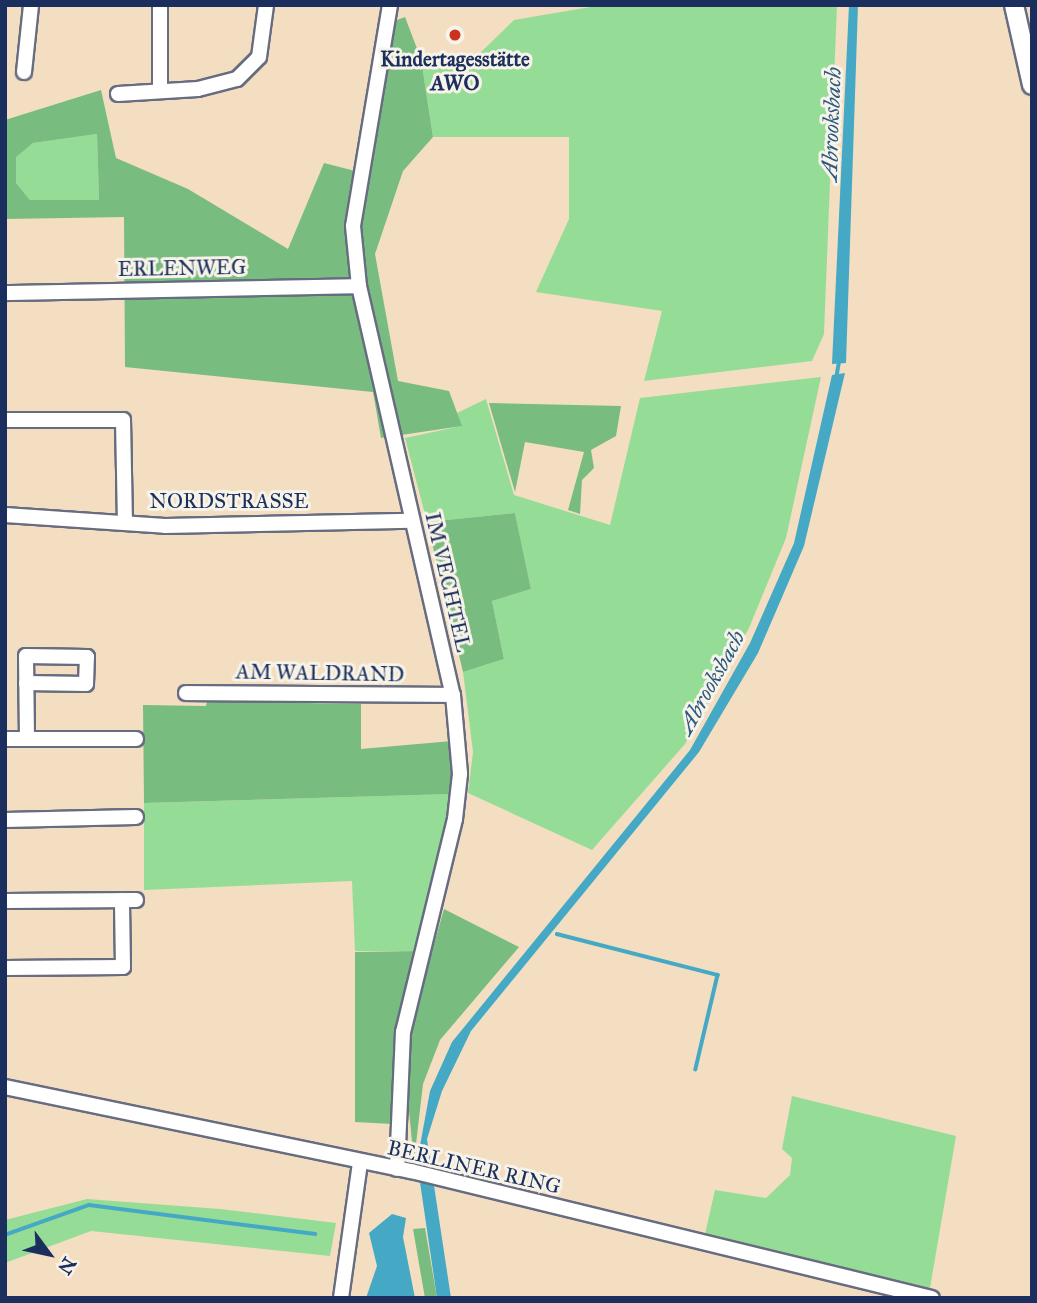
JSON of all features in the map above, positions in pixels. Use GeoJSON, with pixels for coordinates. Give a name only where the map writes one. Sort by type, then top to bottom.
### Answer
{"type":"FeatureCollection","features":[{"type":"Feature","properties":{"kind":"street"},"geometry":{"type":"LineString","coordinates":[[24,72],[31,5]]}},
{"type":"Feature","properties":{"kind":"street"},"geometry":{"type":"LineString","coordinates":[[160,5],[160,91]]}},
{"type":"Feature","properties":{"kind":"street"},"geometry":{"type":"LineString","coordinates":[[118,94],[160,91],[237,79],[259,57],[266,5]]}},
{"type":"Feature","properties":{"kind":"street","name":"IM VECHTEL"},"geometry":{"type":"LineString","coordinates":[[390,5],[358,169],[353,226],[359,286],[453,695],[460,774],[455,819],[403,1032],[404,1170]]}},
{"type":"Feature","properties":{"kind":"street"},"geometry":{"type":"LineString","coordinates":[[1014,5],[1032,85]]}},
{"type":"Feature","properties":{"kind":"street","name":"ERLENWEG"},"geometry":{"type":"LineString","coordinates":[[5,293],[359,286]]}},
{"type":"Feature","properties":{"kind":"street"},"geometry":{"type":"LineString","coordinates":[[5,421],[123,420],[125,520]]}},
{"type":"Feature","properties":{"kind":"street","name":"NORDSTRASSE"},"geometry":{"type":"LineString","coordinates":[[5,514],[125,520],[165,526],[411,521]]}},
{"type":"Feature","properties":{"kind":"street"},"geometry":{"type":"LineString","coordinates":[[26,683],[27,739]]}},
{"type":"Feature","properties":{"kind":"street","name":"AM WALDRAND"},"geometry":{"type":"LineString","coordinates":[[186,693],[453,695]]}},
{"type":"Feature","properties":{"kind":"street"},"geometry":{"type":"LineString","coordinates":[[5,739],[136,740]]}},
{"type":"Feature","properties":{"kind":"street"},"geometry":{"type":"LineString","coordinates":[[5,820],[136,817]]}},
{"type":"Feature","properties":{"kind":"street"},"geometry":{"type":"LineString","coordinates":[[5,901],[129,900],[123,967],[5,968]]}},
{"type":"Feature","properties":{"kind":"street","name":"BERLINER RING"},"geometry":{"type":"LineString","coordinates":[[5,1087],[404,1170],[932,1298]]}},
{"type":"Feature","properties":{"kind":"street"},"geometry":{"type":"LineString","coordinates":[[341,1298],[360,1162]]}},
{"type":"Feature","properties":{"kind":"green space"},"geometry":{"type":"Polygon","coordinates":[[[602,5],[837,5],[824,334],[812,361],[644,381],[662,311],[536,292],[569,219],[569,137],[433,137],[421,59],[480,53],[514,20],[602,5]]]}},
{"type":"Feature","properties":{"kind":"green space"},"geometry":{"type":"Polygon","coordinates":[[[405,17],[421,59],[433,137],[403,171],[375,254],[398,381],[449,391],[462,426],[381,438],[373,392],[125,367],[124,217],[5,219],[5,120],[101,90],[116,158],[188,189],[288,249],[324,163],[363,173],[397,20],[405,17]],[[97,134],[33,143],[16,157],[16,183],[30,200],[99,200],[97,134]]]}},
{"type":"Feature","properties":{"kind":"green space"},"geometry":{"type":"Polygon","coordinates":[[[97,134],[99,200],[30,200],[16,183],[15,157],[33,143],[97,134]]]}},
{"type":"Feature","properties":{"kind":"green space"},"geometry":{"type":"Polygon","coordinates":[[[821,377],[786,538],[749,628],[685,744],[592,850],[468,793],[473,752],[463,672],[504,659],[492,601],[531,589],[515,513],[427,522],[405,438],[461,426],[457,413],[486,399],[514,495],[610,525],[640,398],[821,377]]]}},
{"type":"Feature","properties":{"kind":"green space"},"geometry":{"type":"Polygon","coordinates":[[[489,403],[621,406],[616,436],[591,450],[594,468],[582,480],[580,514],[568,510],[584,452],[525,442],[515,492],[489,403]]]}},
{"type":"Feature","properties":{"kind":"green space"},"geometry":{"type":"Polygon","coordinates":[[[515,513],[531,589],[492,601],[504,659],[463,672],[427,522],[515,513]]]}},
{"type":"Feature","properties":{"kind":"green space"},"geometry":{"type":"Polygon","coordinates":[[[207,701],[361,704],[361,749],[452,741],[452,794],[144,803],[143,705],[206,706],[207,701]]]}},
{"type":"Feature","properties":{"kind":"green space"},"geometry":{"type":"Polygon","coordinates":[[[452,794],[418,951],[355,951],[352,881],[144,890],[144,803],[452,794]]]}},
{"type":"Feature","properties":{"kind":"green space"},"geometry":{"type":"Polygon","coordinates":[[[444,909],[519,947],[440,1040],[423,1084],[414,1161],[405,1071],[409,1033],[444,909]]]}},
{"type":"Feature","properties":{"kind":"green space"},"geometry":{"type":"Polygon","coordinates":[[[418,951],[396,1031],[392,1124],[355,1122],[355,952],[418,951]]]}},
{"type":"Feature","properties":{"kind":"green space"},"geometry":{"type":"Polygon","coordinates":[[[792,1096],[956,1136],[930,1288],[705,1234],[715,1190],[766,1198],[790,1175],[792,1158],[782,1149],[792,1096]]]}},
{"type":"Feature","properties":{"kind":"green space"},"geometry":{"type":"Polygon","coordinates":[[[87,1199],[220,1209],[336,1223],[330,1256],[91,1231],[5,1263],[5,1220],[87,1199]]]}},
{"type":"Feature","properties":{"kind":"green space"},"geometry":{"type":"Polygon","coordinates":[[[425,1228],[437,1298],[425,1298],[413,1229],[425,1228]]]}},
{"type":"Feature","properties":{"kind":"water"},"geometry":{"type":"Polygon","coordinates":[[[849,5],[858,5],[846,363],[832,364],[849,5]]]}},
{"type":"Feature","properties":{"kind":"water"},"geometry":{"type":"Polygon","coordinates":[[[845,373],[804,546],[758,653],[699,752],[471,1031],[442,1091],[427,1139],[451,1298],[437,1298],[417,1162],[430,1091],[452,1042],[690,750],[750,643],[794,543],[832,375],[845,373]]]}},
{"type":"Feature","properties":{"kind":"water"},"geometry":{"type":"Polygon","coordinates":[[[392,1214],[406,1218],[403,1237],[415,1298],[366,1298],[377,1266],[369,1233],[392,1214]]]}},
{"type":"Feature","properties":{"kind":"waterway","name":"Abrooksbach"},"geometry":{"type":"LineString","coordinates":[[836,379],[839,362]]}},
{"type":"Feature","properties":{"kind":"waterway"},"geometry":{"type":"LineString","coordinates":[[557,934],[718,975],[696,1069]]}},
{"type":"Feature","properties":{"kind":"waterway"},"geometry":{"type":"LineString","coordinates":[[5,1235],[89,1205],[315,1234]]}},
{"type":"Feature","properties":{"kind":"place","name":"Kindertagesstätte AWO"},"geometry":{"type":"Point","coordinates":[455,35]}}]}
